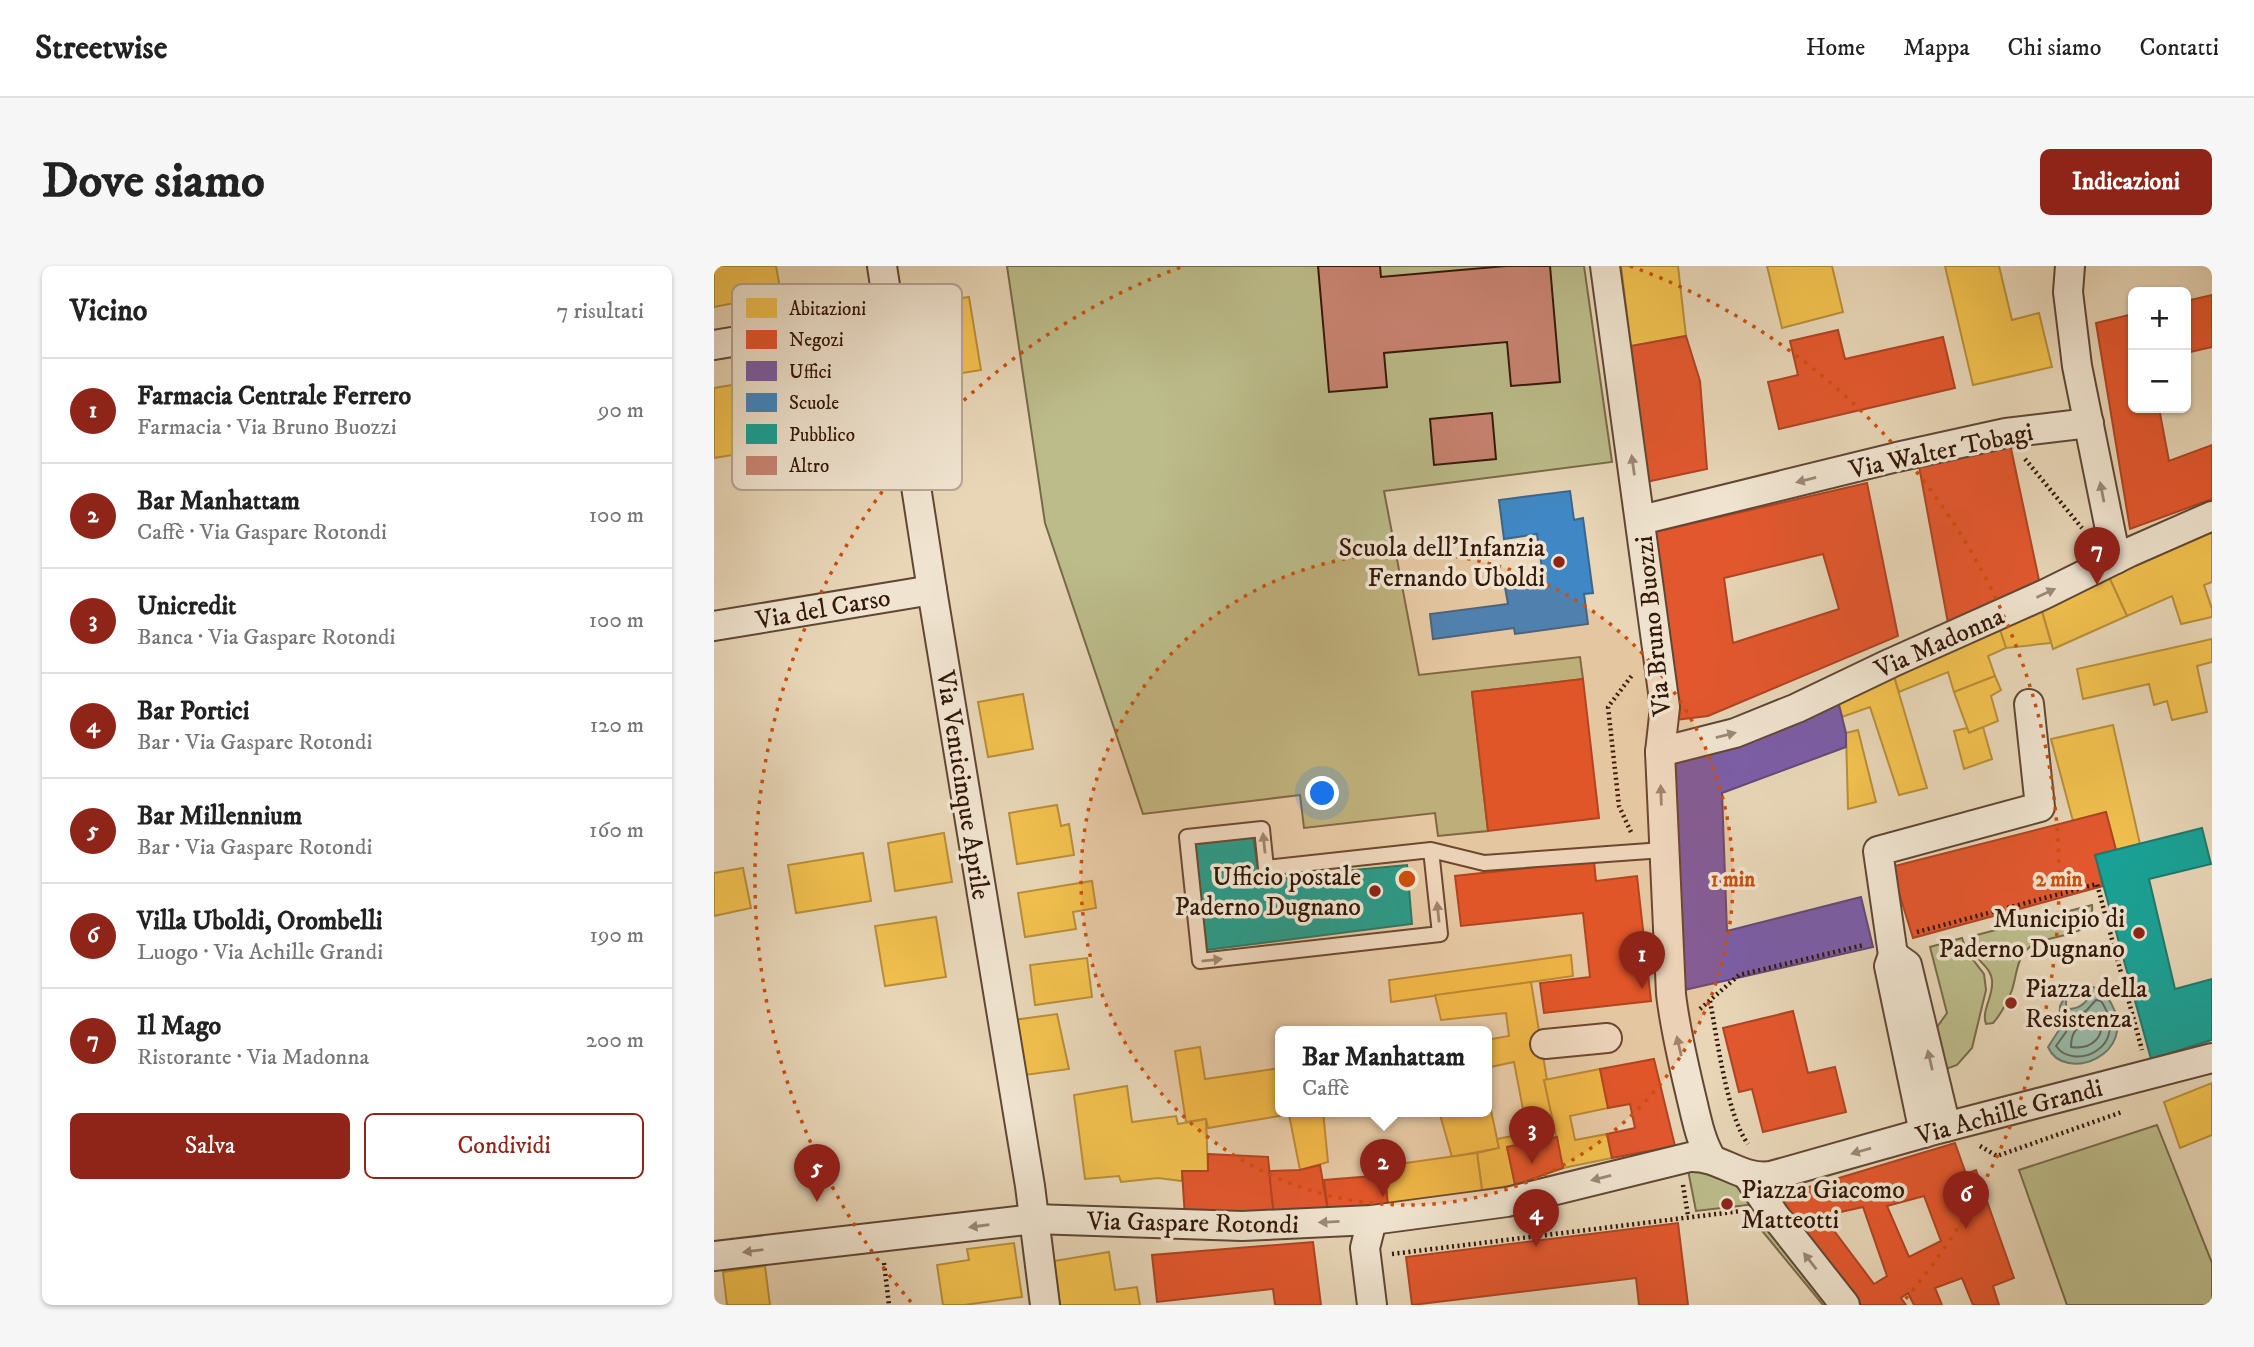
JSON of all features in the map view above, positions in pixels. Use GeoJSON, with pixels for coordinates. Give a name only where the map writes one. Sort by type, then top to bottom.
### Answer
{"type":"FeatureCollection","features":[{"type":"Feature","properties":{"kind":"street","name":"Via Venticinque Aprile"},"geometry":{"type":"LineString","coordinates":[[882,266],[885,284]]}},
{"type":"Feature","properties":{"kind":"street","name":"Via Bruno Buozzi"},"geometry":{"type":"LineString","coordinates":[[1605,266],[1665,707],[1651,852],[1675,1029],[1704,1145],[1711,1158]]}},
{"type":"Feature","properties":{"kind":"street"},"geometry":{"type":"LineString","coordinates":[[2070,266],[2068,292],[2072,331],[2116,559]]}},
{"type":"Feature","properties":{"kind":"street"},"geometry":{"type":"LineString","coordinates":[[714,345],[732,342]]}},
{"type":"Feature","properties":{"kind":"street","name":"Via Walter Tobagi"},"geometry":{"type":"LineString","coordinates":[[1641,520],[2006,433],[2089,423]]}},
{"type":"Feature","properties":{"kind":"street","name":"Via Venticinque Aprile"},"geometry":{"type":"LineString","coordinates":[[917,490],[1030,1186],[1045,1305]]}},
{"type":"Feature","properties":{"kind":"street","name":"Via Madonna"},"geometry":{"type":"LineString","coordinates":[[1660,752],[1735,733],[1797,708],[2212,516]]}},
{"type":"Feature","properties":{"kind":"street","name":"Via del Carso"},"geometry":{"type":"LineString","coordinates":[[714,626],[932,590]]}},
{"type":"Feature","properties":{"kind":"street"},"geometry":{"type":"LineString","coordinates":[[1935,1130],[1907,965],[1883,949],[1878,851],[2040,807],[2029,704]]}},
{"type":"Feature","properties":{"kind":"street"},"geometry":{"type":"LineString","coordinates":[[1545,1044],[1607,1038]]}},
{"type":"Feature","properties":{"kind":"street","name":"Via Achille Grandi"},"geometry":{"type":"LineString","coordinates":[[1752,1163],[1771,1176],[2212,1058]]}},
{"type":"Feature","properties":{"kind":"street"},"geometry":{"type":"LineString","coordinates":[[1674,1170],[1690,1157],[1752,1163],[1763,1213],[1845,1305]]}},
{"type":"Feature","properties":{"kind":"street","name":"Via Gaspare Rotondi"},"geometry":{"type":"LineString","coordinates":[[714,1256],[1034,1219],[1242,1226],[1372,1220],[1507,1202],[1674,1170]]}},
{"type":"Feature","properties":{"kind":"street"},"geometry":{"type":"LineString","coordinates":[[1372,1220],[1365,1248],[1372,1305]]}},
{"type":"Feature","properties":{"kind":"lane"},"geometry":{"type":"LineString","coordinates":[[1431,850],[1440,934],[1200,961],[1186,837],[1262,829],[1266,868],[1431,850],[1484,863],[1651,852]]}},
{"type":"Feature","properties":{"kind":"path"},"geometry":{"type":"LineString","coordinates":[[2006,433],[2095,545],[2116,559]]}},
{"type":"Feature","properties":{"kind":"path"},"geometry":{"type":"LineString","coordinates":[[1636,671],[1608,707],[1619,806],[1651,852]]}},
{"type":"Feature","properties":{"kind":"path"},"geometry":{"type":"LineString","coordinates":[[1911,933],[2097,884],[2149,1074]]}},
{"type":"Feature","properties":{"kind":"path"},"geometry":{"type":"LineString","coordinates":[[1735,979],[1740,975],[1883,949]]}},
{"type":"Feature","properties":{"kind":"path"},"geometry":{"type":"LineString","coordinates":[[1710,1000],[1732,1105],[1752,1163]]}},
{"type":"Feature","properties":{"kind":"path"},"geometry":{"type":"LineString","coordinates":[[1674,1170],[1688,1216]]}},
{"type":"Feature","properties":{"kind":"path"},"geometry":{"type":"LineString","coordinates":[[1398,1254],[1688,1216],[1763,1213]]}},
{"type":"Feature","properties":{"kind":"path"},"geometry":{"type":"LineString","coordinates":[[883,1252],[890,1305]]}},
{"type":"Feature","properties":{"kind":"green space"},"geometry":{"type":"Polygon","coordinates":[[[1007,266],[1584,266],[1612,462],[1384,491],[1419,675],[1580,657],[1583,679],[1472,692],[1488,831],[1438,836],[1435,813],[1304,828],[1300,795],[1143,814],[1045,523],[1007,266]]]}},
{"type":"Feature","properties":{"kind":"green space"},"geometry":{"type":"Polygon","coordinates":[[[2092,905],[2091,917],[2087,925],[2080,930],[2040,942],[2026,950],[2004,1008],[1993,1023],[1986,1024],[1985,1013],[1992,986],[1991,976],[1974,952],[1969,937],[2092,905]]]}},
{"type":"Feature","properties":{"kind":"green space"},"geometry":{"type":"Polygon","coordinates":[[[1962,938],[1967,952],[1984,974],[1986,990],[1972,1048],[1957,1065],[1946,1069],[1935,1030],[1947,1013],[1930,947],[1962,938]]]}},
{"type":"Feature","properties":{"kind":"green space"},"geometry":{"type":"Polygon","coordinates":[[[2157,1125],[2212,1263],[2212,1305],[2067,1305],[2019,1170],[2157,1125]]]}},
{"type":"Feature","properties":{"kind":"green space"},"geometry":{"type":"Polygon","coordinates":[[[1687,1165],[1732,1182],[1756,1204],[1696,1211],[1687,1165]]]}},
{"type":"Feature","properties":{"kind":"green space"},"geometry":{"type":"Polygon","coordinates":[[[1761,1211],[1833,1305],[1823,1305],[1754,1221],[1761,1211]]]}},
{"type":"Feature","properties":{"kind":"water"},"geometry":{"type":"Polygon","coordinates":[[[2086,985],[2101,991],[2111,1003],[2117,1021],[2116,1037],[2108,1050],[2096,1058],[2083,1063],[2069,1063],[2056,1058],[2048,1047],[2059,1030],[2060,1006],[2066,995],[2066,1006],[2069,1009],[2078,1007],[2089,996],[2090,987],[2086,985]]]}},
{"type":"Feature","properties":{"kind":"building: Abitazioni"},"geometry":{"type":"Polygon","coordinates":[[[714,266],[776,266],[779,284],[732,284],[732,304],[714,307],[714,266]]]}},
{"type":"Feature","properties":{"kind":"building: Abitazioni"},"geometry":{"type":"Polygon","coordinates":[[[1621,266],[1678,266],[1686,336],[1631,346],[1621,266]]]}},
{"type":"Feature","properties":{"kind":"building: Abitazioni"},"geometry":{"type":"Polygon","coordinates":[[[1767,266],[1832,266],[1843,312],[1782,328],[1767,266]]]}},
{"type":"Feature","properties":{"kind":"building: Abitazioni"},"geometry":{"type":"Polygon","coordinates":[[[1945,266],[1999,266],[2012,320],[2039,313],[2052,367],[1973,385],[1945,266]]]}},
{"type":"Feature","properties":{"kind":"building: Abitazioni"},"geometry":{"type":"Polygon","coordinates":[[[969,297],[981,370],[962,373],[962,298],[969,297]]]}},
{"type":"Feature","properties":{"kind":"building: Abitazioni"},"geometry":{"type":"Polygon","coordinates":[[[732,385],[732,455],[714,458],[714,388],[732,385]]]}},
{"type":"Feature","properties":{"kind":"building: Abitazioni"},"geometry":{"type":"Polygon","coordinates":[[[2212,527],[2212,582],[2204,585],[2212,617],[2181,624],[2172,596],[2127,616],[2109,577],[2212,527]]]}},
{"type":"Feature","properties":{"kind":"building: Abitazioni"},"geometry":{"type":"Polygon","coordinates":[[[2109,577],[2127,616],[2053,649],[2041,608],[2109,577]]]}},
{"type":"Feature","properties":{"kind":"building: Abitazioni"},"geometry":{"type":"Polygon","coordinates":[[[2041,608],[2051,643],[2006,648],[1999,627],[2041,608]]]}},
{"type":"Feature","properties":{"kind":"building: Abitazioni"},"geometry":{"type":"Polygon","coordinates":[[[1999,627],[2006,648],[1988,656],[1995,676],[1954,692],[1948,672],[1899,692],[1892,670],[1999,627]]]}},
{"type":"Feature","properties":{"kind":"building: Abitazioni"},"geometry":{"type":"Polygon","coordinates":[[[2212,639],[2212,662],[2197,666],[2207,712],[2172,720],[2167,701],[2154,705],[2149,684],[2083,699],[2077,669],[2212,639]]]}},
{"type":"Feature","properties":{"kind":"building: Abitazioni"},"geometry":{"type":"Polygon","coordinates":[[[1892,670],[1927,788],[1899,795],[1870,707],[1842,717],[1836,693],[1892,670]]]}},
{"type":"Feature","properties":{"kind":"building: Abitazioni"},"geometry":{"type":"Polygon","coordinates":[[[1995,676],[2001,690],[1991,696],[1998,721],[1969,733],[1954,692],[1995,676]]]}},
{"type":"Feature","properties":{"kind":"building: Abitazioni"},"geometry":{"type":"Polygon","coordinates":[[[1023,694],[1033,749],[988,757],[978,702],[1023,694]]]}},
{"type":"Feature","properties":{"kind":"building: Abitazioni"},"geometry":{"type":"Polygon","coordinates":[[[2113,725],[2140,844],[2116,850],[2106,812],[2073,821],[2051,739],[2113,725]]]}},
{"type":"Feature","properties":{"kind":"building: Abitazioni"},"geometry":{"type":"Polygon","coordinates":[[[1983,727],[1992,759],[1964,769],[1954,731],[1967,728],[1969,733],[1983,727]]]}},
{"type":"Feature","properties":{"kind":"building: Abitazioni"},"geometry":{"type":"Polygon","coordinates":[[[1858,730],[1876,802],[1848,809],[1846,733],[1858,730]]]}},
{"type":"Feature","properties":{"kind":"building: Abitazioni"},"geometry":{"type":"Polygon","coordinates":[[[1057,805],[1061,826],[1069,824],[1074,855],[1017,864],[1009,813],[1057,805]]]}},
{"type":"Feature","properties":{"kind":"building: Abitazioni"},"geometry":{"type":"Polygon","coordinates":[[[944,833],[952,882],[895,891],[888,843],[944,833]]]}},
{"type":"Feature","properties":{"kind":"building: Abitazioni"},"geometry":{"type":"Polygon","coordinates":[[[863,853],[871,901],[796,913],[788,865],[863,853]]]}},
{"type":"Feature","properties":{"kind":"building: Abitazioni"},"geometry":{"type":"Polygon","coordinates":[[[743,868],[751,908],[714,916],[714,873],[743,868]]]}},
{"type":"Feature","properties":{"kind":"building: Abitazioni"},"geometry":{"type":"Polygon","coordinates":[[[1092,881],[1096,908],[1073,912],[1076,929],[1025,937],[1018,893],[1092,881]]]}},
{"type":"Feature","properties":{"kind":"building: Abitazioni"},"geometry":{"type":"Polygon","coordinates":[[[936,917],[946,977],[885,986],[875,926],[936,917]]]}},
{"type":"Feature","properties":{"kind":"building: Abitazioni"},"geometry":{"type":"Polygon","coordinates":[[[1571,955],[1573,976],[1391,1002],[1389,980],[1571,955]]]}},
{"type":"Feature","properties":{"kind":"building: Abitazioni"},"geometry":{"type":"Polygon","coordinates":[[[1087,958],[1092,997],[1035,1005],[1030,965],[1087,958]]]}},
{"type":"Feature","properties":{"kind":"building: Abitazioni"},"geometry":{"type":"Polygon","coordinates":[[[1531,982],[1547,1080],[1544,1080],[1553,1121],[1526,1125],[1514,1062],[1492,1067],[1492,1039],[1509,1036],[1506,1013],[1441,1020],[1435,995],[1531,982]]]}},
{"type":"Feature","properties":{"kind":"building: Abitazioni"},"geometry":{"type":"Polygon","coordinates":[[[1057,1014],[1069,1069],[1018,1076],[1006,1021],[1057,1014]]]}},
{"type":"Feature","properties":{"kind":"building: Abitazioni"},"geometry":{"type":"Polygon","coordinates":[[[1200,1047],[1205,1079],[1275,1069],[1275,1117],[1208,1128],[1206,1119],[1186,1122],[1175,1051],[1200,1047]]]}},
{"type":"Feature","properties":{"kind":"building: Abitazioni"},"geometry":{"type":"Polygon","coordinates":[[[1600,1069],[1608,1108],[1570,1116],[1575,1140],[1607,1134],[1612,1158],[1563,1168],[1544,1080],[1600,1069]]]}},
{"type":"Feature","properties":{"kind":"building: Abitazioni"},"geometry":{"type":"Polygon","coordinates":[[[2212,1083],[2212,1135],[2180,1148],[2164,1102],[2212,1083]]]}},
{"type":"Feature","properties":{"kind":"building: Abitazioni"},"geometry":{"type":"Polygon","coordinates":[[[1127,1086],[1132,1122],[1176,1116],[1178,1124],[1206,1119],[1208,1171],[1182,1171],[1182,1181],[1158,1178],[1121,1182],[1119,1176],[1085,1179],[1074,1095],[1127,1086]]]}},
{"type":"Feature","properties":{"kind":"building: Abitazioni"},"geometry":{"type":"Polygon","coordinates":[[[1492,1115],[1499,1148],[1452,1157],[1441,1117],[1492,1115]]]}},
{"type":"Feature","properties":{"kind":"building: Abitazioni"},"geometry":{"type":"Polygon","coordinates":[[[1289,1117],[1324,1117],[1328,1162],[1300,1170],[1289,1117]]]}},
{"type":"Feature","properties":{"kind":"building: Abitazioni"},"geometry":{"type":"Polygon","coordinates":[[[1512,1136],[1514,1145],[1507,1147],[1515,1185],[1482,1190],[1477,1153],[1499,1148],[1497,1139],[1512,1136]]]}},
{"type":"Feature","properties":{"kind":"building: Abitazioni"},"geometry":{"type":"Polygon","coordinates":[[[1477,1153],[1482,1190],[1431,1201],[1388,1206],[1384,1166],[1477,1153]]]}},
{"type":"Feature","properties":{"kind":"building: Abitazioni"},"geometry":{"type":"Polygon","coordinates":[[[1014,1243],[1022,1297],[964,1305],[943,1305],[937,1265],[969,1260],[967,1249],[1014,1243]]]}},
{"type":"Feature","properties":{"kind":"building: Abitazioni"},"geometry":{"type":"Polygon","coordinates":[[[1109,1252],[1115,1290],[1137,1287],[1140,1305],[1060,1305],[1054,1261],[1109,1252]]]}},
{"type":"Feature","properties":{"kind":"building: Abitazioni"},"geometry":{"type":"Polygon","coordinates":[[[765,1266],[770,1305],[727,1305],[723,1272],[765,1266]]]}},
{"type":"Feature","properties":{"kind":"building: Negozi"},"geometry":{"type":"Polygon","coordinates":[[[2212,295],[2212,347],[2191,352],[2191,350],[2191,300],[2212,295]]]}},
{"type":"Feature","properties":{"kind":"building: Negozi"},"geometry":{"type":"Polygon","coordinates":[[[2128,315],[2128,413],[2160,413],[2169,461],[2212,445],[2212,499],[2130,529],[2096,323],[2128,315]]]}},
{"type":"Feature","properties":{"kind":"building: Negozi"},"geometry":{"type":"Polygon","coordinates":[[[1838,330],[1845,359],[1943,337],[1955,388],[1779,429],[1768,382],[1798,375],[1790,341],[1838,330]]]}},
{"type":"Feature","properties":{"kind":"building: Negozi"},"geometry":{"type":"Polygon","coordinates":[[[1686,336],[1700,381],[1707,469],[1646,482],[1631,346],[1686,336]]]}},
{"type":"Feature","properties":{"kind":"building: Negozi"},"geometry":{"type":"Polygon","coordinates":[[[2009,439],[2039,580],[1948,623],[1918,461],[2009,439]]]}},
{"type":"Feature","properties":{"kind":"building: Negozi"},"geometry":{"type":"Polygon","coordinates":[[[1867,483],[1898,636],[1708,716],[1676,720],[1655,532],[1867,483]],[[1823,554],[1724,578],[1733,643],[1839,609],[1823,554]]]}},
{"type":"Feature","properties":{"kind":"building: Negozi"},"geometry":{"type":"Polygon","coordinates":[[[1583,679],[1599,818],[1488,831],[1472,692],[1583,679]]]}},
{"type":"Feature","properties":{"kind":"building: Negozi"},"geometry":{"type":"Polygon","coordinates":[[[2106,812],[2116,850],[2095,855],[2103,886],[1913,938],[1891,867],[2106,812]]]}},
{"type":"Feature","properties":{"kind":"building: Negozi"},"geometry":{"type":"Polygon","coordinates":[[[1594,861],[1596,881],[1637,876],[1651,1001],[1544,1013],[1540,983],[1590,977],[1583,913],[1461,926],[1455,876],[1594,861]]]}},
{"type":"Feature","properties":{"kind":"building: Negozi"},"geometry":{"type":"Polygon","coordinates":[[[1793,1011],[1808,1073],[1835,1067],[1846,1112],[1763,1132],[1752,1089],[1739,1092],[1723,1028],[1793,1011]]]}},
{"type":"Feature","properties":{"kind":"building: Negozi"},"geometry":{"type":"Polygon","coordinates":[[[1654,1059],[1675,1146],[1612,1158],[1607,1134],[1635,1128],[1630,1104],[1608,1108],[1600,1069],[1654,1059]]]}},
{"type":"Feature","properties":{"kind":"building: Negozi"},"geometry":{"type":"Polygon","coordinates":[[[1557,1137],[1563,1168],[1515,1185],[1507,1147],[1557,1137]]]}},
{"type":"Feature","properties":{"kind":"building: Negozi"},"geometry":{"type":"Polygon","coordinates":[[[1955,1143],[1966,1174],[1976,1170],[2014,1278],[1993,1286],[1999,1305],[1973,1305],[1962,1278],[1935,1288],[1942,1305],[1914,1305],[1908,1293],[1901,1298],[1906,1305],[1854,1305],[1781,1212],[1779,1196],[1955,1143]],[[1924,1196],[1887,1206],[1909,1257],[1941,1241],[1924,1196]],[[1863,1207],[1823,1216],[1874,1284],[1887,1276],[1863,1207]]]}},
{"type":"Feature","properties":{"kind":"building: Negozi"},"geometry":{"type":"Polygon","coordinates":[[[1208,1154],[1268,1157],[1274,1216],[1185,1218],[1182,1171],[1208,1171],[1208,1154]]]}},
{"type":"Feature","properties":{"kind":"building: Negozi"},"geometry":{"type":"Polygon","coordinates":[[[1320,1165],[1328,1211],[1274,1216],[1269,1171],[1300,1170],[1320,1165]]]}},
{"type":"Feature","properties":{"kind":"building: Negozi"},"geometry":{"type":"Polygon","coordinates":[[[1385,1175],[1388,1206],[1328,1211],[1324,1180],[1385,1175]]]}},
{"type":"Feature","properties":{"kind":"building: Negozi"},"geometry":{"type":"Polygon","coordinates":[[[1678,1223],[1688,1305],[1639,1305],[1636,1278],[1412,1305],[1406,1257],[1678,1223]]]}},
{"type":"Feature","properties":{"kind":"building: Negozi"},"geometry":{"type":"Polygon","coordinates":[[[1313,1242],[1321,1305],[1275,1305],[1273,1289],[1157,1302],[1152,1255],[1313,1242]]]}},
{"type":"Feature","properties":{"kind":"building: Uffici"},"geometry":{"type":"Polygon","coordinates":[[[1837,697],[1846,733],[1846,747],[1722,793],[1727,931],[1861,897],[1873,947],[1680,991],[1672,754],[1837,697]]]}},
{"type":"Feature","properties":{"kind":"building: Scuole"},"geometry":{"type":"Polygon","coordinates":[[[1570,491],[1574,520],[1583,518],[1593,593],[1584,594],[1588,624],[1515,634],[1514,628],[1433,639],[1430,614],[1508,604],[1505,587],[1544,582],[1537,534],[1504,539],[1499,500],[1570,491]]]}},
{"type":"Feature","properties":{"kind":"building: Pubblico","name":"Municipio di Paderno Dugnano"},"geometry":{"type":"Polygon","coordinates":[[[2202,828],[2211,864],[2149,879],[2175,989],[2212,979],[2212,1040],[2151,1059],[2095,855],[2202,828]]]}},
{"type":"Feature","properties":{"kind":"building: Pubblico"},"geometry":{"type":"Polygon","coordinates":[[[1253,837],[1260,882],[1407,865],[1412,924],[1207,950],[1195,844],[1253,837]]]}},
{"type":"Feature","properties":{"kind":"building: Altro"},"geometry":{"type":"Polygon","coordinates":[[[1318,266],[1380,266],[1381,277],[1506,266],[1550,266],[1560,382],[1511,386],[1507,342],[1384,353],[1387,387],[1329,392],[1318,266]]]}},
{"type":"Feature","properties":{"kind":"building: Altro"},"geometry":{"type":"Polygon","coordinates":[[[1492,413],[1496,459],[1434,465],[1430,419],[1492,413]]]}},
{"type":"Feature","properties":{"kind":"place","name":"Scuola dell'Infanzia Fernando Uboldi"},"geometry":{"type":"Point","coordinates":[1559,562]}},
{"type":"Feature","properties":{"kind":"place","name":"Il Mago"},"geometry":{"type":"Point","coordinates":[2097,585]}},
{"type":"Feature","properties":{"kind":"place","name":"Ufficio postale Paderno Dugnano"},"geometry":{"type":"Point","coordinates":[1375,891]}},
{"type":"Feature","properties":{"kind":"place","name":"Municipio di Paderno Dugnano"},"geometry":{"type":"Point","coordinates":[2139,933]}},
{"type":"Feature","properties":{"kind":"place","name":"Farmacia Centrale Ferrero"},"geometry":{"type":"Point","coordinates":[1642,989]}},
{"type":"Feature","properties":{"kind":"place","name":"Piazza della Resistenza"},"geometry":{"type":"Point","coordinates":[2011,1003]}},
{"type":"Feature","properties":{"kind":"place","name":"Unicredit"},"geometry":{"type":"Point","coordinates":[1532,1164]}},
{"type":"Feature","properties":{"kind":"place","name":"Bar Manhattam"},"geometry":{"type":"Point","coordinates":[1383,1197]}},
{"type":"Feature","properties":{"kind":"place","name":"Bar Millennium"},"geometry":{"type":"Point","coordinates":[817,1202]}},
{"type":"Feature","properties":{"kind":"place","name":"Piazza Giacomo Matteotti"},"geometry":{"type":"Point","coordinates":[1727,1204]}},
{"type":"Feature","properties":{"kind":"place","name":"Villa Uboldi, Orombelli"},"geometry":{"type":"Point","coordinates":[1966,1229]}},
{"type":"Feature","properties":{"kind":"place","name":"Bar Portici"},"geometry":{"type":"Point","coordinates":[1536,1247]}}]}
